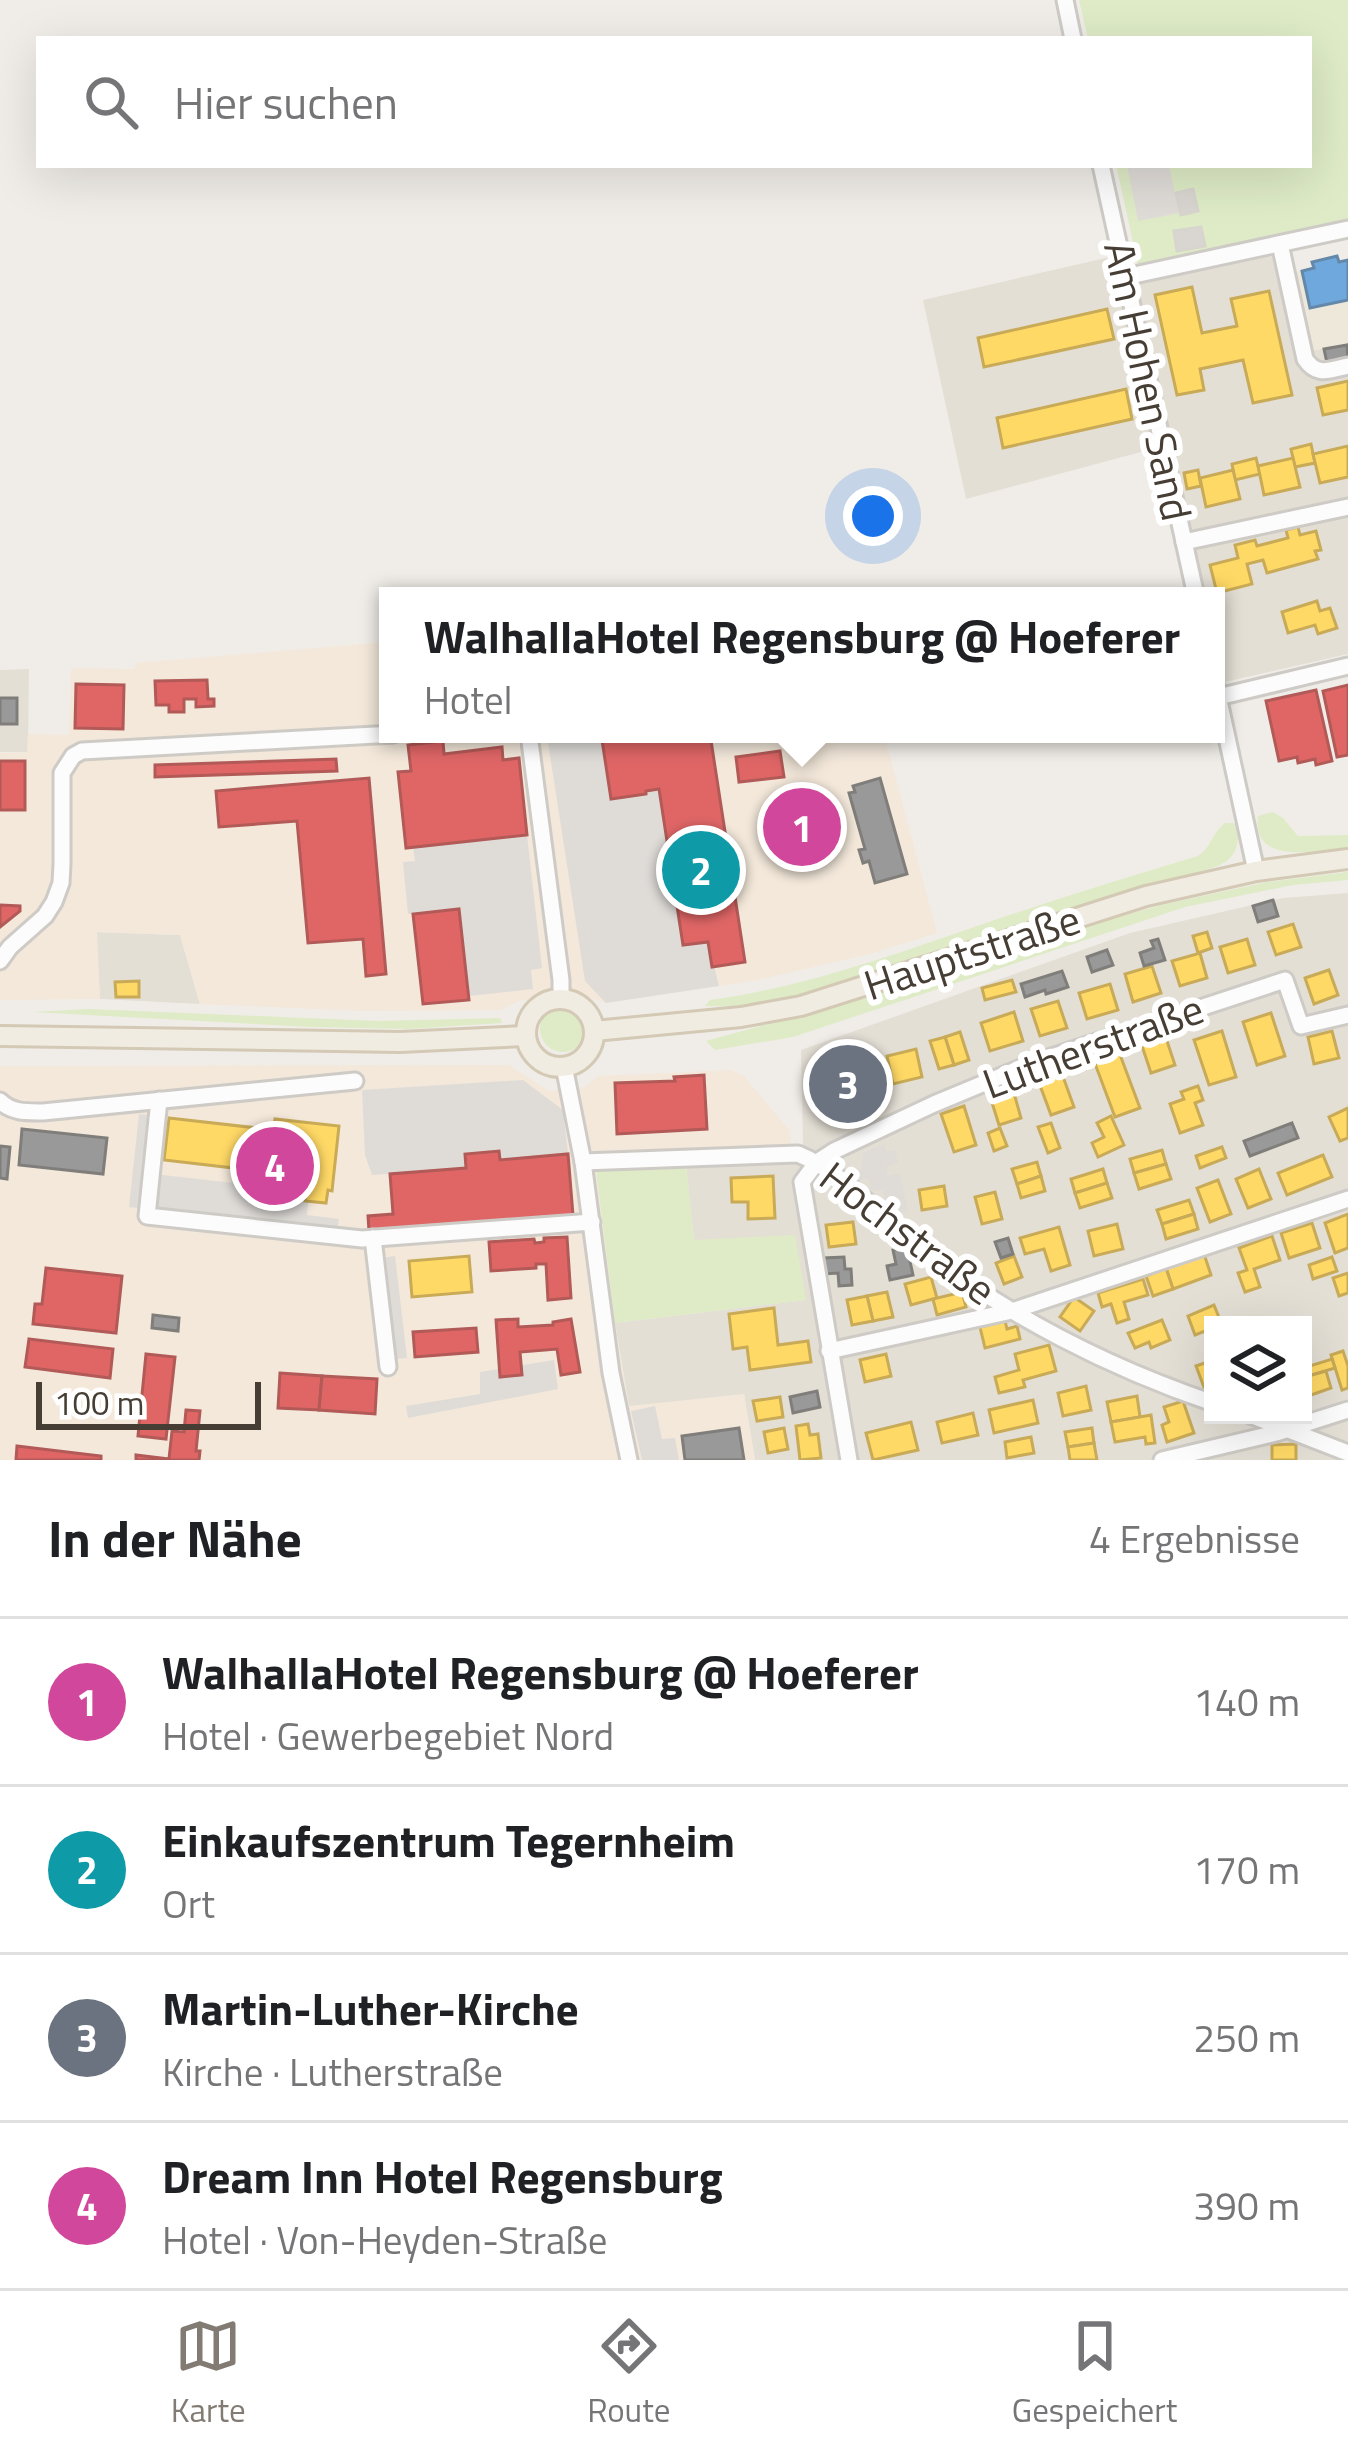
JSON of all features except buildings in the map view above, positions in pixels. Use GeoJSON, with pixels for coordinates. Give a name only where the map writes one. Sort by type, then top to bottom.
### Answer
{"type":"FeatureCollection","features":[{"type":"Feature","properties":{"kind":"main road","name":"Hauptstraße"},"geometry":{"type":"LineString","coordinates":[[594,1031],[741,1017],[801,1006],[1146,896],[1256,871],[1348,859]]}},
{"type":"Feature","properties":{"kind":"main road"},"geometry":{"type":"LineString","coordinates":[[561,999],[580,1005],[594,1031],[589,1050],[574,1064],[564,1066],[535,1056],[526,1036],[539,1006],[561,999]]}},
{"type":"Feature","properties":{"kind":"main road"},"geometry":{"type":"LineString","coordinates":[[0,1036],[400,1042],[526,1036]]}},
{"type":"Feature","properties":{"kind":"street"},"geometry":{"type":"LineString","coordinates":[[1065,0],[1072,36]]}},
{"type":"Feature","properties":{"kind":"street","name":"Am Hohen Sand"},"geometry":{"type":"LineString","coordinates":[[1102,168],[1194,587]]}},
{"type":"Feature","properties":{"kind":"street"},"geometry":{"type":"LineString","coordinates":[[1125,277],[1348,229]]}},
{"type":"Feature","properties":{"kind":"street"},"geometry":{"type":"LineString","coordinates":[[1280,244],[1305,359],[1320,372],[1348,366]]}},
{"type":"Feature","properties":{"kind":"street"},"geometry":{"type":"LineString","coordinates":[[1184,542],[1348,507]]}},
{"type":"Feature","properties":{"kind":"street"},"geometry":{"type":"LineString","coordinates":[[1225,690],[1348,666]]}},
{"type":"Feature","properties":{"kind":"street"},"geometry":{"type":"LineString","coordinates":[[1225,729],[1256,871]]}},
{"type":"Feature","properties":{"kind":"street"},"geometry":{"type":"LineString","coordinates":[[0,961],[45,916],[61,883],[62,773],[73,756],[82,751],[379,735]]}},
{"type":"Feature","properties":{"kind":"street"},"geometry":{"type":"LineString","coordinates":[[530,743],[561,999]]}},
{"type":"Feature","properties":{"kind":"street","name":"Lutherstraße"},"geometry":{"type":"LineString","coordinates":[[817,1162],[934,1104],[1033,1064],[1285,980],[1301,1026],[1348,1015]]}},
{"type":"Feature","properties":{"kind":"street"},"geometry":{"type":"LineString","coordinates":[[564,1066],[584,1162],[613,1383],[629,1460]]}},
{"type":"Feature","properties":{"kind":"street"},"geometry":{"type":"LineString","coordinates":[[0,1101],[19,1112],[43,1112],[356,1081]]}},
{"type":"Feature","properties":{"kind":"street"},"geometry":{"type":"LineString","coordinates":[[159,1100],[147,1216],[373,1238],[592,1222]]}},
{"type":"Feature","properties":{"kind":"street","name":"Hochstraße"},"geometry":{"type":"LineString","coordinates":[[584,1162],[798,1154],[835,1174],[924,1251],[1012,1310],[1129,1371],[1204,1399]]}},
{"type":"Feature","properties":{"kind":"street"},"geometry":{"type":"LineString","coordinates":[[817,1162],[802,1182],[849,1460]]}},
{"type":"Feature","properties":{"kind":"street"},"geometry":{"type":"LineString","coordinates":[[829,1351],[1012,1310],[1348,1199]]}},
{"type":"Feature","properties":{"kind":"street"},"geometry":{"type":"LineString","coordinates":[[373,1238],[388,1367]]}},
{"type":"Feature","properties":{"kind":"street"},"geometry":{"type":"LineString","coordinates":[[1162,1460],[1348,1410]]}},
{"type":"Feature","properties":{"kind":"street"},"geometry":{"type":"LineString","coordinates":[[1276,1424],[1348,1453]]}},
{"type":"Feature","properties":{"kind":"shaded area"},"geometry":{"type":"Polygon","coordinates":[[[1128,168],[1170,168],[1179,213],[1138,221],[1128,168]]]}},
{"type":"Feature","properties":{"kind":"shaded area"},"geometry":{"type":"Polygon","coordinates":[[[1266,255],[1273,257],[1296,354],[1348,343],[1348,654],[1225,682],[1225,587],[1204,587],[1171,444],[966,499],[923,300],[1110,257],[1116,283],[1266,255]]]}},
{"type":"Feature","properties":{"kind":"shaded area"},"geometry":{"type":"Polygon","coordinates":[[[1337,256],[1339,262],[1348,260],[1348,343],[1311,351],[1295,272],[1337,256]]]}},
{"type":"Feature","properties":{"kind":"shaded area"},"geometry":{"type":"Polygon","coordinates":[[[379,643],[379,743],[886,743],[937,933],[758,980],[606,1003],[560,993],[522,1000],[500,1010],[362,1011],[200,1004],[180,935],[97,932],[100,999],[0,1000],[0,753],[27,752],[28,734],[69,735],[71,668],[135,669],[136,663],[379,643]]]}},
{"type":"Feature","properties":{"kind":"shaded area"},"geometry":{"type":"Polygon","coordinates":[[[29,669],[28,752],[0,752],[0,670],[29,669]]]}},
{"type":"Feature","properties":{"kind":"shaded area"},"geometry":{"type":"Polygon","coordinates":[[[548,743],[603,743],[612,799],[659,789],[683,945],[708,942],[719,986],[606,1003],[585,981],[548,743]]]}},
{"type":"Feature","properties":{"kind":"shaded area"},"geometry":{"type":"Polygon","coordinates":[[[527,835],[542,968],[531,970],[533,989],[469,996],[459,909],[408,914],[403,862],[415,861],[413,847],[527,835]]]}},
{"type":"Feature","properties":{"kind":"shaded area"},"geometry":{"type":"Polygon","coordinates":[[[1348,893],[1348,1460],[755,1460],[744,1395],[629,1407],[615,1323],[805,1300],[694,1241],[686,1164],[787,1160],[803,1144],[801,1050],[1130,933],[1283,898],[1348,893]]]}},
{"type":"Feature","properties":{"kind":"shaded area"},"geometry":{"type":"Polygon","coordinates":[[[96,932],[180,935],[200,1004],[100,999],[96,932]]]}},
{"type":"Feature","properties":{"kind":"shaded area"},"geometry":{"type":"Polygon","coordinates":[[[509,1065],[549,1091],[585,1087],[598,1076],[730,1070],[743,1075],[790,1131],[791,1144],[594,1155],[629,1406],[744,1394],[755,1460],[0,1460],[0,1066],[509,1065]]]}},
{"type":"Feature","properties":{"kind":"shaded area"},"geometry":{"type":"Polygon","coordinates":[[[523,1080],[563,1110],[568,1154],[500,1160],[498,1151],[466,1154],[466,1168],[372,1175],[365,1155],[362,1090],[523,1080]]]}},
{"type":"Feature","properties":{"kind":"shaded area"},"geometry":{"type":"Polygon","coordinates":[[[139,1114],[151,1115],[145,1173],[309,1196],[307,1215],[339,1219],[337,1231],[129,1207],[139,1114]]]}},
{"type":"Feature","properties":{"kind":"shaded area"},"geometry":{"type":"Polygon","coordinates":[[[884,1144],[887,1152],[895,1150],[898,1163],[886,1167],[888,1176],[900,1173],[908,1211],[887,1212],[879,1204],[885,1197],[882,1190],[870,1190],[869,1180],[859,1182],[853,1177],[861,1169],[863,1153],[884,1144]]]}},
{"type":"Feature","properties":{"kind":"shaded area"},"geometry":{"type":"Polygon","coordinates":[[[395,1256],[407,1358],[394,1359],[382,1258],[395,1256]]]}},
{"type":"Feature","properties":{"kind":"shaded area"},"geometry":{"type":"Polygon","coordinates":[[[554,1360],[558,1389],[408,1418],[406,1406],[480,1394],[480,1372],[554,1360]]]}},
{"type":"Feature","properties":{"kind":"shaded area"},"geometry":{"type":"Polygon","coordinates":[[[655,1406],[662,1439],[675,1438],[679,1460],[642,1460],[631,1411],[655,1406]]]}},
{"type":"Feature","properties":{"kind":"green space"},"geometry":{"type":"Polygon","coordinates":[[[1079,0],[1348,0],[1348,219],[1138,265],[1117,168],[1312,168],[1312,36],[1087,36],[1079,0]]]}},
{"type":"Feature","properties":{"kind":"green space"},"geometry":{"type":"Polygon","coordinates":[[[1273,812],[1298,836],[1348,835],[1348,848],[1275,849],[1259,832],[1258,816],[1273,812]]]}},
{"type":"Feature","properties":{"kind":"green space"},"geometry":{"type":"Polygon","coordinates":[[[1225,823],[1240,826],[1236,849],[1228,860],[1209,869],[1131,889],[819,991],[762,1003],[705,1006],[710,1000],[850,968],[1198,856],[1225,823]]]}},
{"type":"Feature","properties":{"kind":"green space"},"geometry":{"type":"Polygon","coordinates":[[[1348,872],[1348,880],[1293,885],[1185,907],[793,1037],[715,1050],[706,1041],[1166,904],[1267,882],[1348,872]]]}},
{"type":"Feature","properties":{"kind":"green space"},"geometry":{"type":"Polygon","coordinates":[[[563,1006],[579,1013],[586,1029],[579,1045],[563,1052],[547,1045],[540,1029],[547,1013],[563,1006]]]}},
{"type":"Feature","properties":{"kind":"green space"},"geometry":{"type":"Polygon","coordinates":[[[89,1009],[378,1021],[500,1018],[502,1023],[408,1029],[311,1027],[32,1012],[89,1009]]]}},
{"type":"Feature","properties":{"kind":"green space"},"geometry":{"type":"Polygon","coordinates":[[[686,1164],[694,1240],[795,1235],[806,1300],[615,1323],[596,1170],[686,1164]]]}},
{"type":"Feature","properties":{"kind":"place","name":"WalhallaHotel Regensburg @ Hoeferer"},"geometry":{"type":"Point","coordinates":[802,827]}},
{"type":"Feature","properties":{"kind":"place","name":"Einkaufszentrum Tegernheim"},"geometry":{"type":"Point","coordinates":[701,870]}},
{"type":"Feature","properties":{"kind":"place","name":"Martin-Luther-Kirche"},"geometry":{"type":"Point","coordinates":[848,1084]}},
{"type":"Feature","properties":{"kind":"place","name":"Dream Inn Hotel Regensburg"},"geometry":{"type":"Point","coordinates":[275,1166]}}]}
